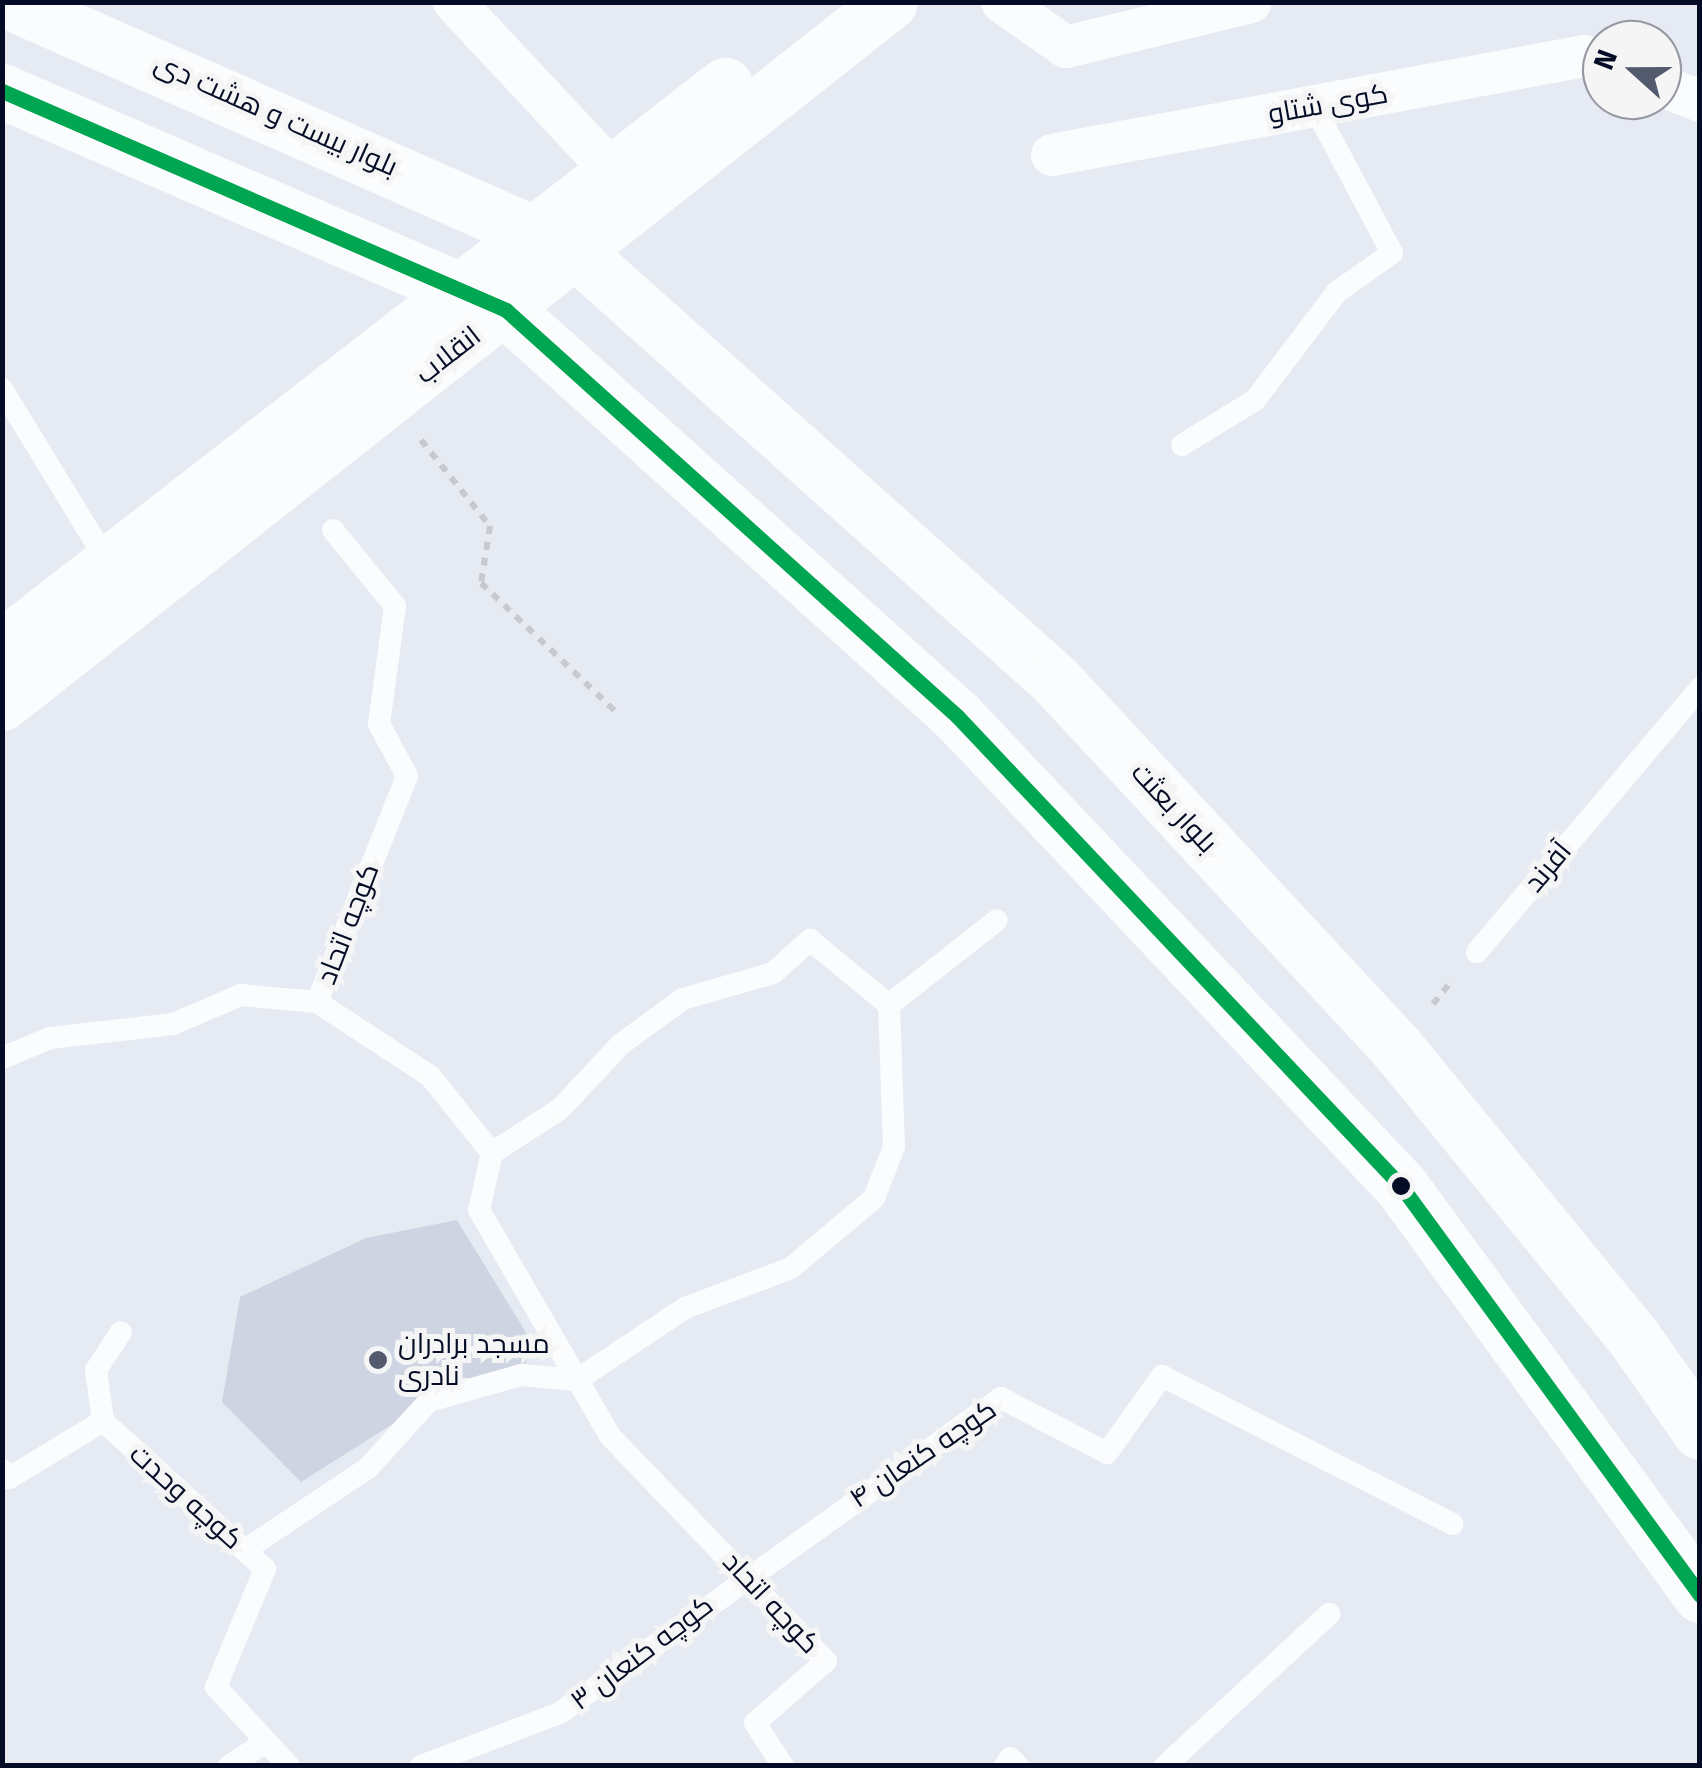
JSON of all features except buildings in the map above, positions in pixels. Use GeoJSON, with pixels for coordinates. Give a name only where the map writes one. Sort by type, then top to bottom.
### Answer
{"type":"FeatureCollection","features":[{"type":"Feature","properties":{"kind":"main road","name":"بلوار بیست و هشت دی"},"geometry":{"type":"LineString","coordinates":[[9,2],[558,242]]}},
{"type":"Feature","properties":{"kind":"main road","name":"انقلاب"},"geometry":{"type":"LineString","coordinates":[[558,242],[613,172],[830,2]]}},
{"type":"Feature","properties":{"kind":"main road","name":"انقلاب"},"geometry":{"type":"LineString","coordinates":[[2,703],[558,242],[890,2]]}},
{"type":"Feature","properties":{"kind":"main road"},"geometry":{"type":"LineString","coordinates":[[2,91],[485,301],[957,716],[1401,1186],[1700,1595]]}},
{"type":"Feature","properties":{"kind":"main road","name":"بلوار بعثت"},"geometry":{"type":"LineString","coordinates":[[558,242],[1055,680],[1396,1047],[1634,1338],[1700,1432]]}},
{"type":"Feature","properties":{"kind":"main road","name":"انقلاب"},"geometry":{"type":"LineString","coordinates":[[2,647],[108,564],[485,301]]}},
{"type":"Feature","properties":{"kind":"street"},"geometry":{"type":"LineString","coordinates":[[454,2],[613,172]]}},
{"type":"Feature","properties":{"kind":"street"},"geometry":{"type":"LineString","coordinates":[[1002,2],[1066,48],[1251,2]]}},
{"type":"Feature","properties":{"kind":"street","name":"کوی شتاو"},"geometry":{"type":"LineString","coordinates":[[1052,154],[1582,56]]}},
{"type":"Feature","properties":{"kind":"lane"},"geometry":{"type":"LineString","coordinates":[[1182,445],[1254,400],[1337,292],[1392,253],[1314,106]]}},
{"type":"Feature","properties":{"kind":"lane"},"geometry":{"type":"LineString","coordinates":[[2,389],[108,564]]}},
{"type":"Feature","properties":{"kind":"lane","name":"کوچه اتحاد"},"geometry":{"type":"LineString","coordinates":[[333,530],[395,606],[378,724],[407,776],[318,1002],[430,1076],[492,1154],[478,1210],[610,1436],[826,1661],[755,1723],[783,1766]]}},
{"type":"Feature","properties":{"kind":"lane","name":"آفرند"},"geometry":{"type":"LineString","coordinates":[[1476,952],[1700,688]]}},
{"type":"Feature","properties":{"kind":"lane"},"geometry":{"type":"LineString","coordinates":[[889,1005],[998,920]]}},
{"type":"Feature","properties":{"kind":"lane"},"geometry":{"type":"LineString","coordinates":[[245,1550],[368,1468],[429,1401],[521,1375],[577,1380],[685,1308],[792,1268],[874,1198],[894,1146],[889,1005],[810,940],[773,972],[683,999],[620,1044],[560,1110],[492,1154]]}},
{"type":"Feature","properties":{"kind":"lane"},"geometry":{"type":"LineString","coordinates":[[2,1058],[50,1038],[173,1024],[241,995],[318,1002]]}},
{"type":"Feature","properties":{"kind":"lane"},"geometry":{"type":"LineString","coordinates":[[2,1470],[8,1478],[103,1421],[96,1370],[121,1332]]}},
{"type":"Feature","properties":{"kind":"lane","name":"کوچه کنعان ۴"},"geometry":{"type":"LineString","coordinates":[[746,1575],[1002,1398],[1106,1453],[1162,1376],[1452,1524]]}},
{"type":"Feature","properties":{"kind":"lane","name":"کوچه وحدت"},"geometry":{"type":"LineString","coordinates":[[103,1421],[264,1568],[216,1686],[267,1741]]}},
{"type":"Feature","properties":{"kind":"lane","name":"کوچه کنعان ۳"},"geometry":{"type":"LineString","coordinates":[[422,1766],[560,1713],[746,1575]]}},
{"type":"Feature","properties":{"kind":"lane"},"geometry":{"type":"LineString","coordinates":[[1165,1766],[1328,1614]]}},
{"type":"Feature","properties":{"kind":"lane"},"geometry":{"type":"LineString","coordinates":[[230,1766],[267,1741],[290,1766]]}},
{"type":"Feature","properties":{"kind":"lane"},"geometry":{"type":"LineString","coordinates":[[1005,1766],[1010,1758],[1018,1766]]}},
{"type":"Feature","properties":{"kind":"path"},"geometry":{"type":"LineString","coordinates":[[420,439],[490,526],[481,582],[616,712]]}},
{"type":"Feature","properties":{"kind":"path"},"geometry":{"type":"LineString","coordinates":[[1396,1047],[1476,952]]}},
{"type":"Feature","properties":{"kind":"transit line"},"geometry":{"type":"LineString","coordinates":[[2,91],[506,310],[957,716],[1401,1186],[1700,1595]]}},
{"type":"Feature","properties":{"kind":"place","name":"مسجد برادران نادری"},"geometry":{"type":"Point","coordinates":[378,1360]}}]}
